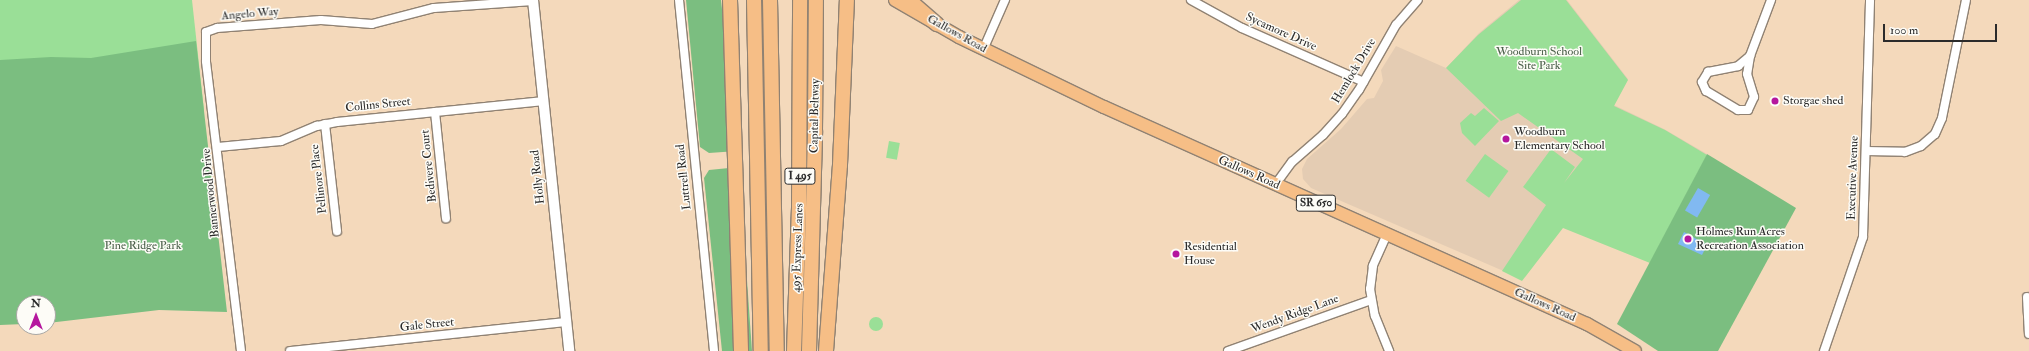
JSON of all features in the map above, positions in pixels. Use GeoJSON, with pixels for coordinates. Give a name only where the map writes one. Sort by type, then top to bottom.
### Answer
{"type":"FeatureCollection","features":[{"type":"Feature","properties":{"kind":"highway"},"geometry":{"type":"LineString","coordinates":[[730,0],[741,351]]}},
{"type":"Feature","properties":{"kind":"highway"},"geometry":{"type":"LineString","coordinates":[[754,0],[761,351]]}},
{"type":"Feature","properties":{"kind":"highway","name":"495 Express Lanes"},"geometry":{"type":"LineString","coordinates":[[770,0],[777,351]]}},
{"type":"Feature","properties":{"kind":"highway","name":"495 Express Lanes"},"geometry":{"type":"LineString","coordinates":[[794,351],[799,198],[800,0]]}},
{"type":"Feature","properties":{"kind":"highway","name":"Capital Beltway"},"geometry":{"type":"LineString","coordinates":[[809,351],[816,100],[816,0]]}},
{"type":"Feature","properties":{"kind":"highway"},"geometry":{"type":"LineString","coordinates":[[816,100],[819,0]]}},
{"type":"Feature","properties":{"kind":"highway"},"geometry":{"type":"LineString","coordinates":[[826,351],[840,166],[847,0]]}},
{"type":"Feature","properties":{"kind":"highway"},"geometry":{"type":"LineString","coordinates":[[907,3],[937,24]]}},
{"type":"Feature","properties":{"kind":"main road"},"geometry":{"type":"LineString","coordinates":[[895,0],[907,3]]}},
{"type":"Feature","properties":{"kind":"main road","name":"Gallows Road"},"geometry":{"type":"LineString","coordinates":[[937,24],[983,50],[1275,185],[1588,324],[1635,351]]}},
{"type":"Feature","properties":{"kind":"street","name":"Luttrell Road"},"geometry":{"type":"LineString","coordinates":[[679,0],[714,351]]}},
{"type":"Feature","properties":{"kind":"street"},"geometry":{"type":"LineString","coordinates":[[983,50],[1005,0]]}},
{"type":"Feature","properties":{"kind":"street","name":"Sycamore Drive"},"geometry":{"type":"LineString","coordinates":[[1191,0],[1242,28],[1364,82]]}},
{"type":"Feature","properties":{"kind":"street","name":"Hemlock Drive"},"geometry":{"type":"LineString","coordinates":[[1275,185],[1292,162],[1323,135],[1338,118],[1364,82],[1388,38],[1418,0]]}},
{"type":"Feature","properties":{"kind":"street"},"geometry":{"type":"LineString","coordinates":[[1750,56],[1738,66],[1708,72],[1702,82],[1706,91],[1738,110],[1748,110],[1754,98],[1747,74],[1750,56],[1771,0]]}},
{"type":"Feature","properties":{"kind":"street","name":"Executive Avenue"},"geometry":{"type":"LineString","coordinates":[[1824,351],[1863,237],[1870,0]]}},
{"type":"Feature","properties":{"kind":"street"},"geometry":{"type":"LineString","coordinates":[[1866,151],[1905,152],[1921,146],[1934,134],[1942,118],[1966,0]]}},
{"type":"Feature","properties":{"kind":"street","name":"Angelo Way"},"geometry":{"type":"LineString","coordinates":[[206,32],[217,28],[322,20],[372,24],[434,8],[533,1]]}},
{"type":"Feature","properties":{"kind":"street","name":"Holly Road"},"geometry":{"type":"LineString","coordinates":[[533,1],[569,351]]}},
{"type":"Feature","properties":{"kind":"street","name":"Bannerwood Drive"},"geometry":{"type":"LineString","coordinates":[[206,32],[206,61],[218,147],[241,351]]}},
{"type":"Feature","properties":{"kind":"street","name":"Collins Street"},"geometry":{"type":"LineString","coordinates":[[218,147],[281,141],[325,124],[544,101]]}},
{"type":"Feature","properties":{"kind":"street","name":"Bedivere Court"},"geometry":{"type":"LineString","coordinates":[[435,112],[446,218]]}},
{"type":"Feature","properties":{"kind":"street","name":"Pellinore Place"},"geometry":{"type":"LineString","coordinates":[[325,124],[337,231]]}},
{"type":"Feature","properties":{"kind":"street"},"geometry":{"type":"LineString","coordinates":[[1386,234],[1373,266],[1371,300],[1389,351]]}},
{"type":"Feature","properties":{"kind":"street"},"geometry":{"type":"LineString","coordinates":[[2027,296],[2029,334]]}},
{"type":"Feature","properties":{"kind":"street","name":"Wendy Ridge Lane"},"geometry":{"type":"LineString","coordinates":[[1228,351],[1371,300]]}},
{"type":"Feature","properties":{"kind":"street","name":"Gale Street"},"geometry":{"type":"LineString","coordinates":[[290,351],[566,322]]}},
{"type":"Feature","properties":{"kind":"shaded area","name":"Woodburn Elementary School"},"geometry":{"type":"Polygon","coordinates":[[[1519,0],[1567,0],[1628,79],[1614,105],[1664,129],[1707,154],[1650,262],[1558,212],[1522,279],[1311,188],[1303,179],[1302,169],[1307,159],[1341,129],[1367,99],[1374,98],[1383,81],[1381,70],[1396,46],[1446,68],[1479,33],[1519,0]]]}},
{"type":"Feature","properties":{"kind":"green space"},"geometry":{"type":"Polygon","coordinates":[[[0,0],[192,0],[204,110],[0,182],[0,0]]]}},
{"type":"Feature","properties":{"kind":"green space"},"geometry":{"type":"Polygon","coordinates":[[[686,0],[721,0],[737,151],[709,153],[700,147],[686,0]]]}},
{"type":"Feature","properties":{"kind":"green space","name":"Woodburn School Site Park"},"geometry":{"type":"Polygon","coordinates":[[[1521,0],[1566,0],[1628,80],[1614,106],[1665,130],[1707,155],[1650,263],[1563,228],[1522,281],[1502,271],[1546,205],[1523,187],[1551,149],[1575,167],[1564,183],[1583,159],[1518,113],[1501,121],[1446,68],[1478,35],[1521,0]]]}},
{"type":"Feature","properties":{"kind":"green space","name":"Pine Ridge Park"},"geometry":{"type":"Polygon","coordinates":[[[196,41],[227,312],[159,310],[56,322],[56,295],[16,295],[16,324],[0,325],[0,60],[51,57],[91,58],[196,41]]]}},
{"type":"Feature","properties":{"kind":"green space"},"geometry":{"type":"Polygon","coordinates":[[[1484,108],[1499,121],[1475,146],[1462,133],[1460,123],[1471,113],[1475,116],[1484,108]]]}},
{"type":"Feature","properties":{"kind":"green space"},"geometry":{"type":"Polygon","coordinates":[[[889,141],[900,143],[897,160],[886,158],[889,141]]]}},
{"type":"Feature","properties":{"kind":"green space"},"geometry":{"type":"Polygon","coordinates":[[[1485,154],[1508,171],[1489,198],[1466,181],[1485,154]]]}},
{"type":"Feature","properties":{"kind":"green space"},"geometry":{"type":"Polygon","coordinates":[[[1707,154],[1796,208],[1718,351],[1658,351],[1617,324],[1707,154]]]}},
{"type":"Feature","properties":{"kind":"green space"},"geometry":{"type":"Polygon","coordinates":[[[739,167],[752,351],[722,351],[704,178],[709,170],[739,167]]]}},
{"type":"Feature","properties":{"kind":"green space"},"geometry":{"type":"Polygon","coordinates":[[[873,317],[879,317],[883,321],[883,327],[879,331],[873,331],[869,327],[869,321],[873,317]]]}},
{"type":"Feature","properties":{"kind":"water"},"geometry":{"type":"Polygon","coordinates":[[[1698,188],[1710,195],[1697,218],[1685,211],[1698,188]]]}},
{"type":"Feature","properties":{"kind":"water","name":"Holmes Run Acres Recreation Association"},"geometry":{"type":"Polygon","coordinates":[[[1684,232],[1707,245],[1702,255],[1678,244],[1684,232]]]}},
{"type":"Feature","properties":{"kind":"place","name":"Storgae shed"},"geometry":{"type":"Point","coordinates":[1775,101]}},
{"type":"Feature","properties":{"kind":"place","name":"Woodburn Elementary School"},"geometry":{"type":"Point","coordinates":[1506,139]}},
{"type":"Feature","properties":{"kind":"place","name":"Holmes Run Acres Recreation Association"},"geometry":{"type":"Point","coordinates":[1688,239]}},
{"type":"Feature","properties":{"kind":"place","name":"Residential House"},"geometry":{"type":"Point","coordinates":[1176,254]}}]}
